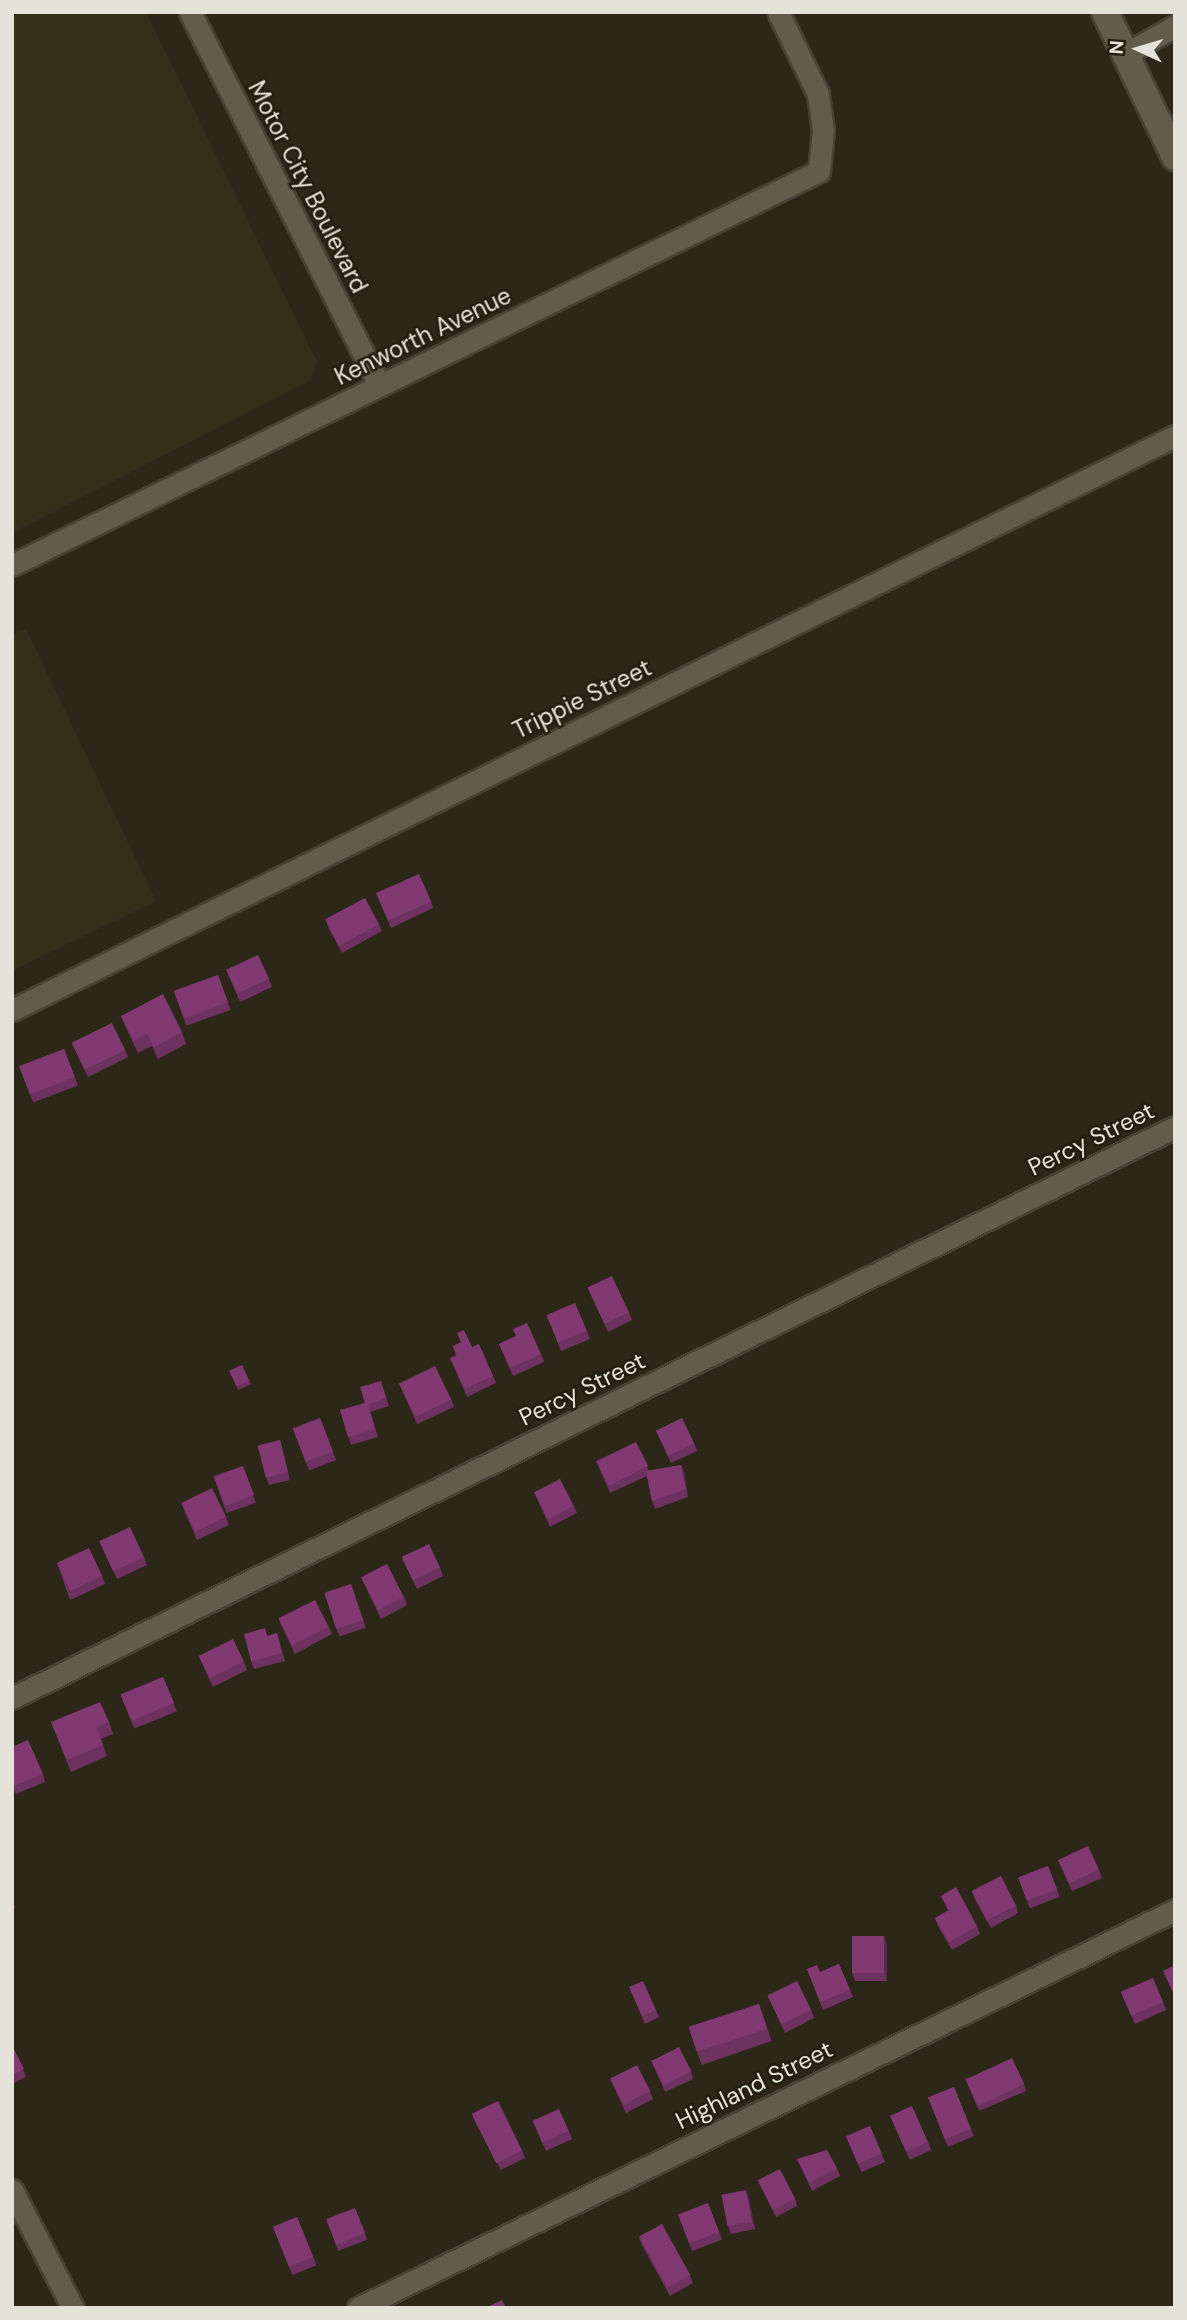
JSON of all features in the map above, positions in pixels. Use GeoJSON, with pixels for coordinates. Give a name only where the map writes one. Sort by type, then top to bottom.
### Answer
{"type":"FeatureCollection","features":[{"type":"Feature","properties":{"kind":"street","name":"Motor City Boulevard"},"geometry":{"type":"LineString","coordinates":[[190,12],[380,386]]}},
{"type":"Feature","properties":{"kind":"street","name":"Kenworth Avenue"},"geometry":{"type":"LineString","coordinates":[[12,565],[819,171],[823,130],[818,94],[778,12]]}},
{"type":"Feature","properties":{"kind":"street"},"geometry":{"type":"LineString","coordinates":[[1105,12],[1175,157]]}},
{"type":"Feature","properties":{"kind":"street"},"geometry":{"type":"LineString","coordinates":[[1125,54],[1175,26]]}},
{"type":"Feature","properties":{"kind":"street","name":"Trippie Street"},"geometry":{"type":"LineString","coordinates":[[12,1010],[1175,436]]}},
{"type":"Feature","properties":{"kind":"street","name":"Percy Street"},"geometry":{"type":"LineString","coordinates":[[12,1698],[1175,1127]]}},
{"type":"Feature","properties":{"kind":"street","name":"Highland Street"},"geometry":{"type":"LineString","coordinates":[[358,2308],[1175,1910]]}},
{"type":"Feature","properties":{"kind":"street"},"geometry":{"type":"LineString","coordinates":[[12,2190],[73,2308]]}},
{"type":"Feature","properties":{"kind":"shaded area"},"geometry":{"type":"Polygon","coordinates":[[[12,12],[146,12],[317,362],[311,380],[12,533],[12,12]]]}},
{"type":"Feature","properties":{"kind":"shaded area"},"geometry":{"type":"Polygon","coordinates":[[[26,629],[156,901],[12,971],[12,635],[26,629]]]}},
{"type":"Feature","properties":{"kind":"building"},"geometry":{"type":"Polygon","coordinates":[[[419,874],[431,901],[388,921],[376,893],[419,874]]]}},
{"type":"Feature","properties":{"kind":"building"},"geometry":{"type":"Polygon","coordinates":[[[365,898],[379,924],[339,946],[325,919],[365,898]]]}},
{"type":"Feature","properties":{"kind":"building"},"geometry":{"type":"Polygon","coordinates":[[[258,955],[269,979],[237,993],[226,970],[258,955]]]}},
{"type":"Feature","properties":{"kind":"building"},"geometry":{"type":"Polygon","coordinates":[[[218,975],[228,1002],[184,1018],[174,991],[218,975]]]}},
{"type":"Feature","properties":{"kind":"building"},"geometry":{"type":"Polygon","coordinates":[[[163,994],[182,1032],[154,1047],[147,1034],[134,1041],[121,1016],[163,994]]]}},
{"type":"Feature","properties":{"kind":"building"},"geometry":{"type":"Polygon","coordinates":[[[112,1023],[125,1050],[85,1070],[72,1043],[112,1023]]]}},
{"type":"Feature","properties":{"kind":"building"},"geometry":{"type":"Polygon","coordinates":[[[64,1049],[75,1077],[30,1094],[19,1066],[64,1049]]]}},
{"type":"Feature","properties":{"kind":"building"},"geometry":{"type":"Polygon","coordinates":[[[612,1276],[629,1312],[604,1324],[588,1287],[612,1276]]]}},
{"type":"Feature","properties":{"kind":"building"},"geometry":{"type":"Polygon","coordinates":[[[575,1303],[587,1331],[558,1343],[546,1315],[575,1303]]]}},
{"type":"Feature","properties":{"kind":"building"},"geometry":{"type":"Polygon","coordinates":[[[527,1323],[541,1354],[510,1368],[499,1344],[516,1336],[513,1329],[527,1323]]]}},
{"type":"Feature","properties":{"kind":"building"},"geometry":{"type":"Polygon","coordinates":[[[464,1330],[472,1347],[479,1344],[493,1376],[465,1389],[450,1358],[457,1355],[453,1346],[461,1342],[457,1333],[464,1330]]]}},
{"type":"Feature","properties":{"kind":"building"},"geometry":{"type":"Polygon","coordinates":[[[242,1365],[249,1380],[236,1386],[229,1371],[242,1365]]]}},
{"type":"Feature","properties":{"kind":"building"},"geometry":{"type":"Polygon","coordinates":[[[435,1366],[451,1399],[415,1417],[399,1384],[435,1366]]]}},
{"type":"Feature","properties":{"kind":"building"},"geometry":{"type":"Polygon","coordinates":[[[381,1381],[386,1398],[368,1404],[375,1429],[348,1437],[340,1410],[365,1403],[360,1387],[381,1381]]]}},
{"type":"Feature","properties":{"kind":"building"},"geometry":{"type":"Polygon","coordinates":[[[320,1418],[333,1452],[306,1462],[293,1428],[320,1418]]]}},
{"type":"Feature","properties":{"kind":"building"},"geometry":{"type":"Polygon","coordinates":[[[682,1418],[694,1443],[668,1456],[656,1431],[682,1418]]]}},
{"type":"Feature","properties":{"kind":"building"},"geometry":{"type":"Polygon","coordinates":[[[280,1440],[288,1472],[266,1478],[258,1446],[280,1440]]]}},
{"type":"Feature","properties":{"kind":"building"},"geometry":{"type":"Polygon","coordinates":[[[636,1442],[648,1466],[609,1486],[597,1462],[636,1442]]]}},
{"type":"Feature","properties":{"kind":"building"},"geometry":{"type":"Polygon","coordinates":[[[681,1465],[686,1489],[652,1501],[646,1471],[681,1465]]]}},
{"type":"Feature","properties":{"kind":"building"},"geometry":{"type":"Polygon","coordinates":[[[243,1466],[254,1495],[225,1506],[214,1477],[243,1466]]]}},
{"type":"Feature","properties":{"kind":"building"},"geometry":{"type":"Polygon","coordinates":[[[560,1479],[574,1506],[548,1519],[534,1492],[560,1479]]]}},
{"type":"Feature","properties":{"kind":"building"},"geometry":{"type":"Polygon","coordinates":[[[212,1488],[226,1517],[195,1532],[181,1503],[212,1488]]]}},
{"type":"Feature","properties":{"kind":"building"},"geometry":{"type":"Polygon","coordinates":[[[130,1527],[144,1557],[113,1571],[99,1541],[130,1527]]]}},
{"type":"Feature","properties":{"kind":"building"},"geometry":{"type":"Polygon","coordinates":[[[429,1544],[440,1568],[413,1580],[402,1557],[429,1544]]]}},
{"type":"Feature","properties":{"kind":"building"},"geometry":{"type":"Polygon","coordinates":[[[89,1548],[102,1576],[70,1591],[57,1563],[89,1548]]]}},
{"type":"Feature","properties":{"kind":"building"},"geometry":{"type":"Polygon","coordinates":[[[387,1564],[404,1597],[378,1610],[361,1577],[387,1564]]]}},
{"type":"Feature","properties":{"kind":"building"},"geometry":{"type":"Polygon","coordinates":[[[351,1584],[363,1620],[336,1629],[324,1593],[351,1584]]]}},
{"type":"Feature","properties":{"kind":"building"},"geometry":{"type":"Polygon","coordinates":[[[315,1600],[329,1627],[292,1645],[278,1619],[315,1600]]]}},
{"type":"Feature","properties":{"kind":"building"},"geometry":{"type":"Polygon","coordinates":[[[265,1628],[267,1636],[277,1633],[282,1653],[251,1661],[244,1634],[265,1628]]]}},
{"type":"Feature","properties":{"kind":"building"},"geometry":{"type":"Polygon","coordinates":[[[233,1639],[244,1661],[210,1678],[199,1656],[233,1639]]]}},
{"type":"Feature","properties":{"kind":"building"},"geometry":{"type":"Polygon","coordinates":[[[163,1677],[174,1703],[132,1721],[121,1695],[163,1677]]]}},
{"type":"Feature","properties":{"kind":"building"},"geometry":{"type":"Polygon","coordinates":[[[100,1702],[109,1722],[96,1727],[103,1745],[67,1760],[51,1722],[100,1702]]]}},
{"type":"Feature","properties":{"kind":"building"},"geometry":{"type":"Polygon","coordinates":[[[28,1740],[43,1774],[14,1786],[12,1747],[28,1740]]]}},
{"type":"Feature","properties":{"kind":"building"},"geometry":{"type":"Polygon","coordinates":[[[1088,1846],[1099,1870],[1069,1884],[1058,1860],[1088,1846]]]}},
{"type":"Feature","properties":{"kind":"building"},"geometry":{"type":"Polygon","coordinates":[[[1048,1866],[1057,1889],[1027,1901],[1018,1877],[1048,1866]]]}},
{"type":"Feature","properties":{"kind":"building"},"geometry":{"type":"Polygon","coordinates":[[[1001,1876],[1016,1905],[987,1920],[972,1891],[1001,1876]]]}},
{"type":"Feature","properties":{"kind":"building"},"geometry":{"type":"Polygon","coordinates":[[[956,1887],[977,1926],[949,1942],[935,1918],[949,1910],[941,1896],[956,1887]]]}},
{"type":"Feature","properties":{"kind":"building"},"geometry":{"type":"Polygon","coordinates":[[[852,1936],[884,1936],[884,1973],[852,1973],[852,1936]]]}},
{"type":"Feature","properties":{"kind":"building"},"geometry":{"type":"Polygon","coordinates":[[[839,1964],[850,1990],[820,2002],[807,1969],[817,1965],[820,1972],[839,1964]]]}},
{"type":"Feature","properties":{"kind":"building"},"geometry":{"type":"Polygon","coordinates":[[[1175,1965],[1175,1997],[1163,1971],[1175,1965]]]}},
{"type":"Feature","properties":{"kind":"building"},"geometry":{"type":"Polygon","coordinates":[[[1153,1978],[1163,2002],[1131,2016],[1121,1992],[1153,1978]]]}},
{"type":"Feature","properties":{"kind":"building"},"geometry":{"type":"Polygon","coordinates":[[[643,1981],[656,2010],[642,2016],[629,1987],[643,1981]]]}},
{"type":"Feature","properties":{"kind":"building"},"geometry":{"type":"Polygon","coordinates":[[[797,1981],[811,2010],[781,2024],[767,1995],[797,1981]]]}},
{"type":"Feature","properties":{"kind":"building"},"geometry":{"type":"Polygon","coordinates":[[[759,2004],[767,2029],[697,2052],[689,2027],[759,2004]]]}},
{"type":"Feature","properties":{"kind":"building"},"geometry":{"type":"Polygon","coordinates":[[[12,2045],[24,2069],[12,2075],[12,2045]]]}},
{"type":"Feature","properties":{"kind":"building"},"geometry":{"type":"Polygon","coordinates":[[[679,2047],[691,2071],[664,2085],[651,2061],[679,2047]]]}},
{"type":"Feature","properties":{"kind":"building"},"geometry":{"type":"Polygon","coordinates":[[[1012,2058],[1024,2084],[978,2106],[966,2080],[1012,2058]]]}},
{"type":"Feature","properties":{"kind":"building"},"geometry":{"type":"Polygon","coordinates":[[[637,2065],[650,2091],[623,2104],[610,2079],[637,2065]]]}},
{"type":"Feature","properties":{"kind":"building"},"geometry":{"type":"Polygon","coordinates":[[[954,2087],[971,2129],[945,2139],[928,2097],[954,2087]]]}},
{"type":"Feature","properties":{"kind":"building"},"geometry":{"type":"Polygon","coordinates":[[[498,2101],[522,2150],[496,2163],[472,2114],[498,2101]]]}},
{"type":"Feature","properties":{"kind":"building"},"geometry":{"type":"Polygon","coordinates":[[[912,2106],[928,2142],[906,2151],[890,2116],[912,2106]]]}},
{"type":"Feature","properties":{"kind":"building"},"geometry":{"type":"Polygon","coordinates":[[[559,2109],[569,2131],[542,2143],[533,2121],[559,2109]]]}},
{"type":"Feature","properties":{"kind":"building"},"geometry":{"type":"Polygon","coordinates":[[[870,2126],[882,2154],[858,2164],[846,2136],[870,2126]]]}},
{"type":"Feature","properties":{"kind":"building"},"geometry":{"type":"Polygon","coordinates":[[[827,2150],[837,2168],[809,2183],[797,2159],[827,2150]]]}},
{"type":"Feature","properties":{"kind":"building"},"geometry":{"type":"Polygon","coordinates":[[[780,2169],[795,2198],[773,2210],[758,2180],[780,2169]]]}},
{"type":"Feature","properties":{"kind":"building"},"geometry":{"type":"Polygon","coordinates":[[[746,2190],[752,2221],[728,2226],[721,2195],[746,2190]]]}},
{"type":"Feature","properties":{"kind":"building"},"geometry":{"type":"Polygon","coordinates":[[[708,2203],[719,2232],[689,2243],[678,2214],[708,2203]]]}},
{"type":"Feature","properties":{"kind":"building"},"geometry":{"type":"Polygon","coordinates":[[[355,2208],[365,2233],[336,2245],[326,2220],[355,2208]]]}},
{"type":"Feature","properties":{"kind":"building"},"geometry":{"type":"Polygon","coordinates":[[[297,2217],[313,2257],[289,2267],[273,2227],[297,2217]]]}},
{"type":"Feature","properties":{"kind":"building"},"geometry":{"type":"Polygon","coordinates":[[[662,2224],[690,2275],[667,2287],[639,2237],[662,2224]]]}},
{"type":"Feature","properties":{"kind":"building"},"geometry":{"type":"Polygon","coordinates":[[[502,2300],[506,2308],[485,2308],[502,2300]]]}}]}
